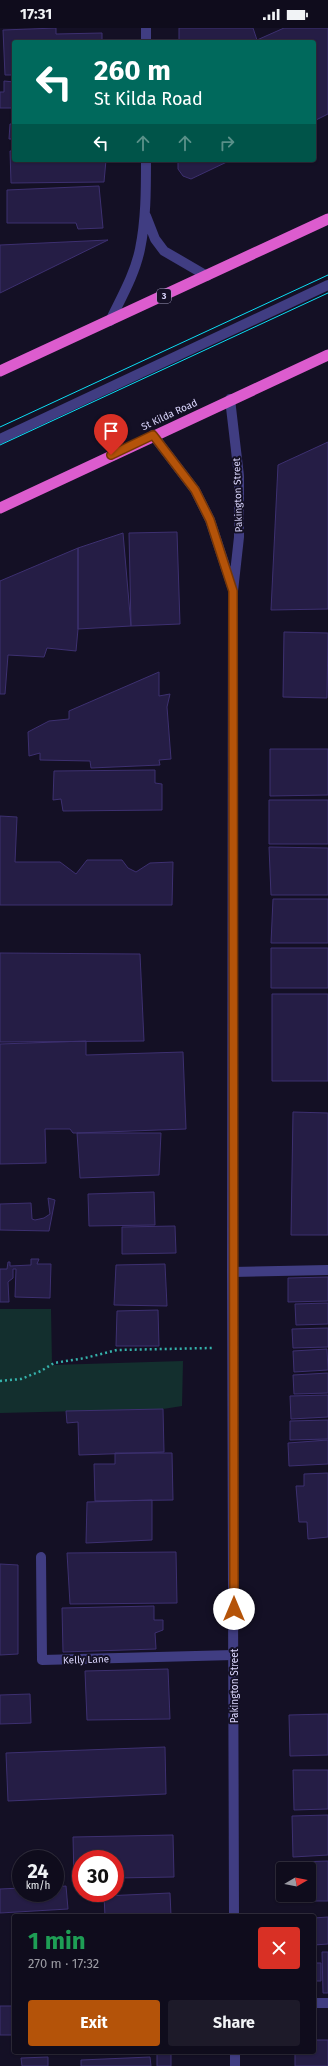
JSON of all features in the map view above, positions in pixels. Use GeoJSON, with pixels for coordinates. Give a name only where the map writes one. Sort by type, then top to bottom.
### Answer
{"type":"FeatureCollection","features":[{"type":"Feature","properties":{"kind":"highway","name":"3"},"geometry":{"type":"LineString","coordinates":[[0,371],[328,219]]}},
{"type":"Feature","properties":{"kind":"highway","name":"St Kilda Road"},"geometry":{"type":"LineString","coordinates":[[0,508],[230,399],[328,355]]}},
{"type":"Feature","properties":{"kind":"street"},"geometry":{"type":"LineString","coordinates":[[146,28],[146,40]]}},
{"type":"Feature","properties":{"kind":"street"},"geometry":{"type":"LineString","coordinates":[[110,320],[132,276],[140,250],[146,214],[146,162]]}},
{"type":"Feature","properties":{"kind":"street"},"geometry":{"type":"LineString","coordinates":[[146,214],[155,238],[164,252],[207,276]]}},
{"type":"Feature","properties":{"kind":"street"},"geometry":{"type":"LineString","coordinates":[[0,440],[328,285]]}},
{"type":"Feature","properties":{"kind":"street","name":"Pakington Street"},"geometry":{"type":"LineString","coordinates":[[230,399],[239,476],[239,537],[233,591],[232,1272],[234,1914]]}},
{"type":"Feature","properties":{"kind":"street","name":"Pakington Street"},"geometry":{"type":"LineString","coordinates":[[153,435],[195,490],[210,520],[233,591]]}},
{"type":"Feature","properties":{"kind":"street"},"geometry":{"type":"LineString","coordinates":[[232,1272],[328,1270]]}},
{"type":"Feature","properties":{"kind":"street","name":"Kelly Lane"},"geometry":{"type":"LineString","coordinates":[[41,1557],[42,1660],[234,1655]]}},
{"type":"Feature","properties":{"kind":"street"},"geometry":{"type":"LineString","coordinates":[[316,2003],[328,2003]]}},
{"type":"Feature","properties":{"kind":"street"},"geometry":{"type":"LineString","coordinates":[[235,2054],[235,2066]]}},
{"type":"Feature","properties":{"kind":"path"},"geometry":{"type":"LineString","coordinates":[[0,1381],[21,1379],[41,1371],[54,1363],[85,1358],[117,1350],[233,1348]]}},
{"type":"Feature","properties":{"kind":"green space"},"geometry":{"type":"Polygon","coordinates":[[[0,1309],[51,1309],[52,1365],[183,1361],[182,1406],[163,1409],[0,1413],[0,1309]]]}},
{"type":"Feature","properties":{"kind":"building"},"geometry":{"type":"Polygon","coordinates":[[[56,28],[56,34],[102,33],[102,40],[12,40],[12,75],[5,75],[3,30],[56,28]]]}},
{"type":"Feature","properties":{"kind":"building"},"geometry":{"type":"Polygon","coordinates":[[[179,28],[253,28],[257,40],[179,40],[179,28]]]}},
{"type":"Feature","properties":{"kind":"building"},"geometry":{"type":"Polygon","coordinates":[[[284,28],[328,28],[328,114],[316,120],[316,40],[257,40],[284,28]]]}},
{"type":"Feature","properties":{"kind":"building"},"geometry":{"type":"Polygon","coordinates":[[[4,81],[12,82],[12,108],[0,108],[0,92],[4,92],[4,81]]]}},
{"type":"Feature","properties":{"kind":"building"},"geometry":{"type":"Polygon","coordinates":[[[10,124],[12,124],[12,139],[9,139],[10,124]]]}},
{"type":"Feature","properties":{"kind":"building"},"geometry":{"type":"Polygon","coordinates":[[[10,151],[12,151],[12,162],[106,162],[104,182],[11,183],[10,151]]]}},
{"type":"Feature","properties":{"kind":"building"},"geometry":{"type":"Polygon","coordinates":[[[178,162],[227,162],[191,179],[183,176],[178,169],[178,162]]]}},
{"type":"Feature","properties":{"kind":"building"},"geometry":{"type":"Polygon","coordinates":[[[99,186],[103,228],[78,229],[76,223],[7,223],[7,190],[99,186]]]}},
{"type":"Feature","properties":{"kind":"building"},"geometry":{"type":"Polygon","coordinates":[[[108,240],[0,293],[0,245],[108,240]]]}},
{"type":"Feature","properties":{"kind":"building"},"geometry":{"type":"Polygon","coordinates":[[[328,442],[328,609],[271,610],[278,465],[328,442]]]}},
{"type":"Feature","properties":{"kind":"building"},"geometry":{"type":"Polygon","coordinates":[[[177,532],[180,624],[131,626],[129,533],[177,532]]]}},
{"type":"Feature","properties":{"kind":"building"},"geometry":{"type":"Polygon","coordinates":[[[123,533],[131,626],[78,629],[78,548],[123,533]]]}},
{"type":"Feature","properties":{"kind":"building"},"geometry":{"type":"Polygon","coordinates":[[[78,548],[78,629],[76,651],[47,648],[44,657],[8,655],[5,694],[0,694],[0,581],[78,548]]]}},
{"type":"Feature","properties":{"kind":"building"},"geometry":{"type":"Polygon","coordinates":[[[284,632],[328,633],[327,698],[283,697],[284,632]]]}},
{"type":"Feature","properties":{"kind":"building"},"geometry":{"type":"Polygon","coordinates":[[[159,672],[159,696],[170,694],[167,707],[171,759],[159,760],[160,765],[91,768],[90,761],[40,760],[40,753],[29,756],[28,732],[49,721],[69,719],[69,711],[159,672]]]}},
{"type":"Feature","properties":{"kind":"building"},"geometry":{"type":"Polygon","coordinates":[[[270,749],[328,749],[328,795],[270,796],[270,749]]]}},
{"type":"Feature","properties":{"kind":"building"},"geometry":{"type":"Polygon","coordinates":[[[155,770],[155,783],[162,784],[162,810],[63,811],[61,799],[53,800],[54,771],[155,770]]]}},
{"type":"Feature","properties":{"kind":"building"},"geometry":{"type":"Polygon","coordinates":[[[269,800],[328,800],[328,844],[269,844],[269,800]]]}},
{"type":"Feature","properties":{"kind":"building"},"geometry":{"type":"Polygon","coordinates":[[[0,816],[17,817],[15,862],[60,862],[76,874],[87,860],[122,860],[128,868],[136,872],[150,863],[173,862],[172,905],[0,905],[0,816]]]}},
{"type":"Feature","properties":{"kind":"building"},"geometry":{"type":"Polygon","coordinates":[[[269,847],[328,848],[328,895],[271,895],[269,847]]]}},
{"type":"Feature","properties":{"kind":"building"},"geometry":{"type":"Polygon","coordinates":[[[273,899],[328,899],[328,943],[271,943],[273,899]]]}},
{"type":"Feature","properties":{"kind":"building"},"geometry":{"type":"Polygon","coordinates":[[[271,948],[328,948],[328,988],[271,988],[271,948]]]}},
{"type":"Feature","properties":{"kind":"building"},"geometry":{"type":"Polygon","coordinates":[[[0,953],[140,954],[144,1041],[0,1042],[0,953]]]}},
{"type":"Feature","properties":{"kind":"building"},"geometry":{"type":"Polygon","coordinates":[[[272,994],[328,994],[328,1081],[272,1081],[272,994]]]}},
{"type":"Feature","properties":{"kind":"building"},"geometry":{"type":"Polygon","coordinates":[[[86,1041],[86,1055],[183,1052],[186,1129],[73,1133],[70,1129],[45,1129],[46,1163],[0,1164],[0,1044],[86,1041]]]}},
{"type":"Feature","properties":{"kind":"building"},"geometry":{"type":"Polygon","coordinates":[[[293,1112],[328,1113],[328,1235],[291,1235],[293,1112]]]}},
{"type":"Feature","properties":{"kind":"building"},"geometry":{"type":"Polygon","coordinates":[[[77,1133],[161,1133],[159,1175],[80,1178],[77,1133]]]}},
{"type":"Feature","properties":{"kind":"building"},"geometry":{"type":"Polygon","coordinates":[[[154,1192],[155,1225],[89,1226],[88,1194],[154,1192]]]}},
{"type":"Feature","properties":{"kind":"building"},"geometry":{"type":"Polygon","coordinates":[[[48,1198],[55,1200],[49,1231],[0,1230],[0,1204],[31,1203],[32,1219],[35,1220],[44,1218],[50,1214],[48,1198]]]}},
{"type":"Feature","properties":{"kind":"building"},"geometry":{"type":"Polygon","coordinates":[[[175,1226],[176,1253],[122,1254],[122,1227],[175,1226]]]}},
{"type":"Feature","properties":{"kind":"building"},"geometry":{"type":"Polygon","coordinates":[[[31,1259],[39,1259],[37,1264],[51,1264],[50,1298],[15,1297],[16,1269],[13,1269],[13,1278],[8,1282],[9,1302],[0,1302],[0,1269],[7,1269],[8,1262],[10,1262],[10,1266],[31,1265],[31,1259]]]}},
{"type":"Feature","properties":{"kind":"building"},"geometry":{"type":"Polygon","coordinates":[[[165,1264],[167,1306],[114,1305],[116,1265],[165,1264]]]}},
{"type":"Feature","properties":{"kind":"building"},"geometry":{"type":"Polygon","coordinates":[[[328,1277],[328,1301],[288,1302],[288,1278],[328,1277]]]}},
{"type":"Feature","properties":{"kind":"building"},"geometry":{"type":"Polygon","coordinates":[[[328,1303],[328,1324],[296,1325],[295,1304],[328,1303]]]}},
{"type":"Feature","properties":{"kind":"building"},"geometry":{"type":"Polygon","coordinates":[[[158,1310],[159,1346],[116,1346],[117,1311],[158,1310]]]}},
{"type":"Feature","properties":{"kind":"building"},"geometry":{"type":"Polygon","coordinates":[[[328,1328],[328,1347],[293,1348],[292,1329],[328,1328]]]}},
{"type":"Feature","properties":{"kind":"building"},"geometry":{"type":"Polygon","coordinates":[[[327,1349],[328,1370],[294,1372],[293,1351],[327,1349]]]}},
{"type":"Feature","properties":{"kind":"building"},"geometry":{"type":"Polygon","coordinates":[[[328,1373],[328,1393],[294,1394],[293,1375],[328,1373]]]}},
{"type":"Feature","properties":{"kind":"building"},"geometry":{"type":"Polygon","coordinates":[[[328,1395],[328,1417],[291,1419],[290,1396],[328,1395]]]}},
{"type":"Feature","properties":{"kind":"building"},"geometry":{"type":"Polygon","coordinates":[[[163,1409],[164,1452],[79,1455],[78,1422],[67,1423],[66,1411],[163,1409]]]}},
{"type":"Feature","properties":{"kind":"building"},"geometry":{"type":"Polygon","coordinates":[[[328,1420],[328,1439],[290,1440],[290,1421],[328,1420]]]}},
{"type":"Feature","properties":{"kind":"building"},"geometry":{"type":"Polygon","coordinates":[[[328,1440],[328,1464],[289,1466],[288,1443],[328,1440]]]}},
{"type":"Feature","properties":{"kind":"building"},"geometry":{"type":"Polygon","coordinates":[[[115,1453],[172,1453],[173,1500],[95,1501],[94,1464],[115,1464],[115,1453]]]}},
{"type":"Feature","properties":{"kind":"building"},"geometry":{"type":"Polygon","coordinates":[[[328,1473],[328,1537],[308,1539],[307,1522],[299,1522],[296,1486],[304,1486],[304,1474],[328,1473]]]}},
{"type":"Feature","properties":{"kind":"building"},"geometry":{"type":"Polygon","coordinates":[[[152,1500],[152,1540],[86,1543],[87,1502],[152,1500]]]}},
{"type":"Feature","properties":{"kind":"building"},"geometry":{"type":"Polygon","coordinates":[[[176,1552],[177,1603],[70,1604],[67,1553],[176,1552]]]}},
{"type":"Feature","properties":{"kind":"building"},"geometry":{"type":"Polygon","coordinates":[[[0,1564],[18,1565],[18,1654],[0,1655],[0,1564]]]}},
{"type":"Feature","properties":{"kind":"building"},"geometry":{"type":"Polygon","coordinates":[[[154,1606],[154,1620],[163,1620],[163,1630],[155,1633],[156,1649],[63,1652],[62,1608],[154,1606]]]}},
{"type":"Feature","properties":{"kind":"building"},"geometry":{"type":"Polygon","coordinates":[[[168,1669],[170,1719],[87,1720],[85,1671],[168,1669]]]}},
{"type":"Feature","properties":{"kind":"building"},"geometry":{"type":"Polygon","coordinates":[[[30,1694],[31,1723],[0,1724],[0,1695],[30,1694]]]}},
{"type":"Feature","properties":{"kind":"building"},"geometry":{"type":"Polygon","coordinates":[[[328,1714],[328,1755],[290,1756],[289,1715],[328,1714]]]}},
{"type":"Feature","properties":{"kind":"building"},"geometry":{"type":"Polygon","coordinates":[[[165,1747],[166,1794],[8,1801],[6,1753],[165,1747]]]}},
{"type":"Feature","properties":{"kind":"building"},"geometry":{"type":"Polygon","coordinates":[[[293,1770],[328,1770],[328,1809],[294,1810],[293,1770]]]}},
{"type":"Feature","properties":{"kind":"building"},"geometry":{"type":"Polygon","coordinates":[[[328,1815],[328,1855],[293,1857],[292,1816],[328,1815]]]}},
{"type":"Feature","properties":{"kind":"building"},"geometry":{"type":"Polygon","coordinates":[[[173,1835],[174,1877],[124,1878],[124,1850],[73,1850],[73,1837],[173,1835]]]}},
{"type":"Feature","properties":{"kind":"building"},"geometry":{"type":"Polygon","coordinates":[[[328,1861],[328,1901],[316,1901],[316,1862],[299,1862],[328,1861]]]}},
{"type":"Feature","properties":{"kind":"building"},"geometry":{"type":"Polygon","coordinates":[[[64,1886],[66,1886],[68,1909],[0,1913],[0,1889],[12,1888],[12,1902],[64,1902],[64,1886]]]}},
{"type":"Feature","properties":{"kind":"building"},"geometry":{"type":"Polygon","coordinates":[[[170,1893],[171,1914],[105,1914],[104,1902],[124,1902],[124,1895],[170,1893]]]}},
{"type":"Feature","properties":{"kind":"building"},"geometry":{"type":"Polygon","coordinates":[[[328,1917],[328,1944],[316,1945],[316,1918],[328,1917]]]}},
{"type":"Feature","properties":{"kind":"building"},"geometry":{"type":"Polygon","coordinates":[[[322,1952],[328,1952],[328,1993],[323,1993],[322,1952]]]}},
{"type":"Feature","properties":{"kind":"building"},"geometry":{"type":"Polygon","coordinates":[[[316,1963],[321,1963],[321,1981],[316,1981],[316,1963]]]}},
{"type":"Feature","properties":{"kind":"building"},"geometry":{"type":"Polygon","coordinates":[[[0,2006],[12,2006],[12,2035],[0,2035],[0,2006]]]}},
{"type":"Feature","properties":{"kind":"building"},"geometry":{"type":"Polygon","coordinates":[[[316,2040],[328,2040],[328,2066],[295,2066],[295,2054],[316,2054],[316,2040]]]}},
{"type":"Feature","properties":{"kind":"building"},"geometry":{"type":"Polygon","coordinates":[[[157,2054],[171,2054],[171,2066],[157,2066],[157,2054]]]}},
{"type":"Feature","properties":{"kind":"building"},"geometry":{"type":"Polygon","coordinates":[[[48,2057],[48,2066],[22,2066],[21,2058],[48,2057]]]}},
{"type":"Feature","properties":{"kind":"building"},"geometry":{"type":"Polygon","coordinates":[[[150,2057],[151,2066],[81,2066],[81,2060],[150,2057]]]}},
{"type":"Feature","properties":{"kind":"tram line"},"geometry":{"type":"LineString","coordinates":[[0,427],[328,275]]}},
{"type":"Feature","properties":{"kind":"tram line"},"geometry":{"type":"LineString","coordinates":[[0,445],[328,293]]}},
{"type":"Feature","properties":{"kind":"route"},"geometry":{"type":"LineString","coordinates":[[111,455],[153,435],[195,490],[210,520],[233,591],[232,1284],[234,1609]]}}]}
